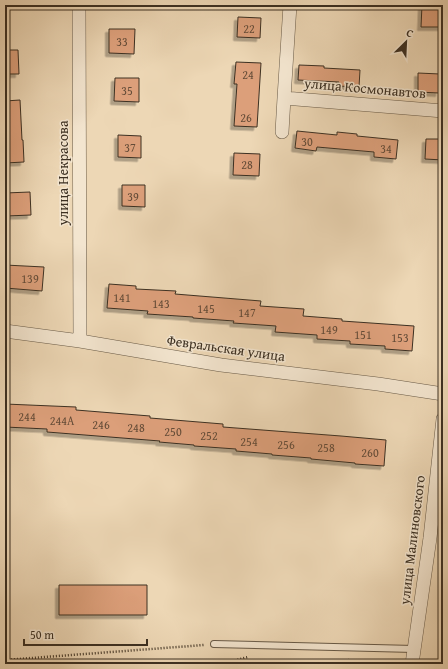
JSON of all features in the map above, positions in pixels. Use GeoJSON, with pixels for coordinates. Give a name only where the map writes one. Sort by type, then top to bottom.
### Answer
{"type":"FeatureCollection","features":[{"type":"Feature","properties":{"kind":"street","name":"улица Некрасова"},"geometry":{"type":"LineString","coordinates":[[79,5],[80,341]]}},
{"type":"Feature","properties":{"kind":"street","name":"улица Космонавтов"},"geometry":{"type":"LineString","coordinates":[[282,132],[290,5]]}},
{"type":"Feature","properties":{"kind":"street","name":"улица Космонавтов"},"geometry":{"type":"LineString","coordinates":[[284,98],[443,111]]}},
{"type":"Feature","properties":{"kind":"street","name":"Февральская улица"},"geometry":{"type":"LineString","coordinates":[[5,331],[80,341],[221,365],[378,384],[443,394]]}},
{"type":"Feature","properties":{"kind":"street","name":"улица Малиновского"},"geometry":{"type":"LineString","coordinates":[[412,664],[430,538],[443,419]]}},
{"type":"Feature","properties":{"kind":"lane"},"geometry":{"type":"LineString","coordinates":[[214,644],[414,649]]}},
{"type":"Feature","properties":{"kind":"path"},"geometry":{"type":"LineString","coordinates":[[5,660],[214,644]]}},
{"type":"Feature","properties":{"kind":"building"},"geometry":{"type":"Polygon","coordinates":[[[422,5],[443,5],[443,27],[421,27],[422,5]]]}},
{"type":"Feature","properties":{"kind":"building"},"geometry":{"type":"Polygon","coordinates":[[[238,17],[261,18],[260,38],[237,37],[238,17]]]}},
{"type":"Feature","properties":{"kind":"building"},"geometry":{"type":"Polygon","coordinates":[[[109,29],[135,29],[134,54],[109,53],[109,29]]]}},
{"type":"Feature","properties":{"kind":"building"},"geometry":{"type":"Polygon","coordinates":[[[5,50],[18,50],[19,74],[5,74],[5,50]]]}},
{"type":"Feature","properties":{"kind":"building"},"geometry":{"type":"Polygon","coordinates":[[[236,62],[261,63],[257,127],[234,126],[237,84],[234,84],[236,62]]]}},
{"type":"Feature","properties":{"kind":"building"},"geometry":{"type":"Polygon","coordinates":[[[299,65],[360,70],[359,87],[338,86],[339,82],[298,80],[299,65]]]}},
{"type":"Feature","properties":{"kind":"building"},"geometry":{"type":"Polygon","coordinates":[[[418,73],[440,74],[439,93],[418,92],[418,73]]]}},
{"type":"Feature","properties":{"kind":"building"},"geometry":{"type":"Polygon","coordinates":[[[115,78],[139,78],[139,102],[114,101],[115,78]]]}},
{"type":"Feature","properties":{"kind":"building"},"geometry":{"type":"Polygon","coordinates":[[[20,100],[24,162],[5,163],[5,101],[20,100]]]}},
{"type":"Feature","properties":{"kind":"building"},"geometry":{"type":"Polygon","coordinates":[[[297,131],[337,135],[337,132],[357,134],[357,136],[398,140],[396,159],[374,157],[374,152],[317,147],[316,151],[295,148],[297,131]]]}},
{"type":"Feature","properties":{"kind":"building"},"geometry":{"type":"Polygon","coordinates":[[[118,135],[141,136],[141,158],[118,157],[118,135]]]}},
{"type":"Feature","properties":{"kind":"building"},"geometry":{"type":"Polygon","coordinates":[[[426,139],[443,139],[443,160],[425,159],[426,139]]]}},
{"type":"Feature","properties":{"kind":"building"},"geometry":{"type":"Polygon","coordinates":[[[234,153],[260,154],[259,176],[233,175],[234,153]]]}},
{"type":"Feature","properties":{"kind":"building"},"geometry":{"type":"Polygon","coordinates":[[[122,185],[145,185],[145,207],[122,206],[122,185]]]}},
{"type":"Feature","properties":{"kind":"building"},"geometry":{"type":"Polygon","coordinates":[[[30,192],[31,215],[6,216],[5,193],[30,192]]]}},
{"type":"Feature","properties":{"kind":"building"},"geometry":{"type":"Polygon","coordinates":[[[5,265],[44,267],[42,291],[5,288],[5,265]]]}},
{"type":"Feature","properties":{"kind":"building"},"geometry":{"type":"Polygon","coordinates":[[[109,284],[136,286],[136,289],[176,291],[175,294],[261,301],[260,306],[304,309],[303,316],[342,319],[342,321],[414,326],[412,351],[385,349],[385,346],[350,344],[350,341],[317,339],[317,335],[275,332],[276,326],[233,323],[234,321],[193,317],[147,314],[148,311],[107,308],[109,284]]]}},
{"type":"Feature","properties":{"kind":"building"},"geometry":{"type":"Polygon","coordinates":[[[5,404],[76,407],[76,410],[223,424],[223,427],[386,440],[384,466],[236,451],[236,449],[159,442],[160,441],[47,432],[47,429],[5,427],[5,404]]]}},
{"type":"Feature","properties":{"kind":"building"},"geometry":{"type":"Polygon","coordinates":[[[59,585],[147,585],[147,615],[59,615],[59,585]]]}}]}
